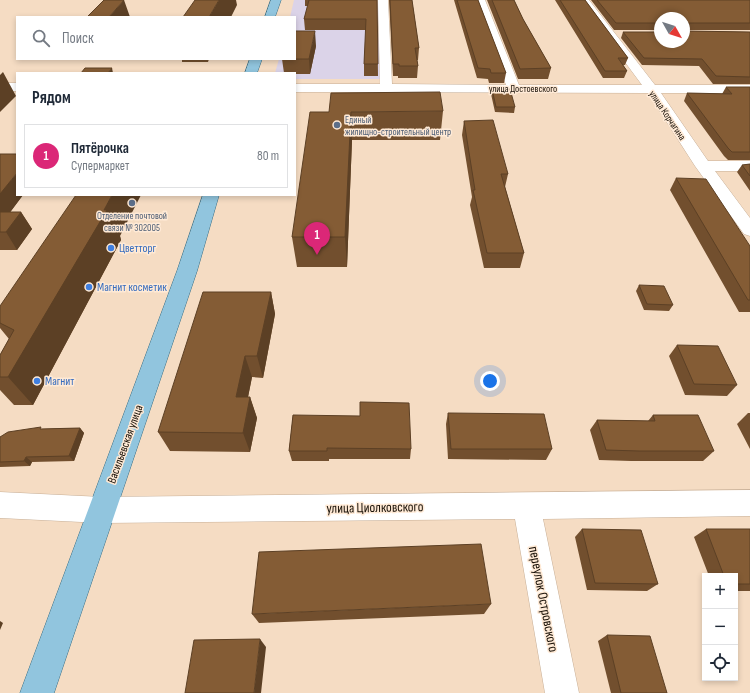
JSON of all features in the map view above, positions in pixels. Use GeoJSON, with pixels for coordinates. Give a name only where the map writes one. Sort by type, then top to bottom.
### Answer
{"type":"FeatureCollection","features":[{"type":"Feature","properties":{"kind":"main road"},"geometry":{"type":"LineString","coordinates":[[270,16],[276,0]]}},
{"type":"Feature","properties":{"kind":"main road"},"geometry":{"type":"LineString","coordinates":[[251,72],[256,60]]}},
{"type":"Feature","properties":{"kind":"main road","name":"Васильевская улица"},"geometry":{"type":"LineString","coordinates":[[37,693],[187,271],[211,196]]}},
{"type":"Feature","properties":{"kind":"street"},"geometry":{"type":"LineString","coordinates":[[383,0],[386,88]]}},
{"type":"Feature","properties":{"kind":"street"},"geometry":{"type":"LineString","coordinates":[[480,0],[514,88]]}},
{"type":"Feature","properties":{"kind":"street","name":"улица Корчагина"},"geometry":{"type":"LineString","coordinates":[[584,0],[651,88],[703,166],[748,225]]}},
{"type":"Feature","properties":{"kind":"street"},"geometry":{"type":"LineString","coordinates":[[610,34],[624,34]]}},
{"type":"Feature","properties":{"kind":"street"},"geometry":{"type":"LineString","coordinates":[[0,87],[16,87]]}},
{"type":"Feature","properties":{"kind":"street","name":"улица Достоевского"},"geometry":{"type":"LineString","coordinates":[[296,88],[750,89]]}},
{"type":"Feature","properties":{"kind":"street"},"geometry":{"type":"LineString","coordinates":[[703,166],[750,166]]}},
{"type":"Feature","properties":{"kind":"street","name":"улица Циолковского"},"geometry":{"type":"LineString","coordinates":[[0,505],[102,510],[750,503]]}},
{"type":"Feature","properties":{"kind":"street","name":"переулок Островского"},"geometry":{"type":"LineString","coordinates":[[526,505],[562,693]]}},
{"type":"Feature","properties":{"kind":"shaded area"},"geometry":{"type":"Polygon","coordinates":[[[294,0],[379,0],[381,79],[296,79],[296,72],[275,72],[279,60],[296,60],[296,16],[290,16],[294,0]]]}},
{"type":"Feature","properties":{"kind":"building"},"geometry":{"type":"Polygon","coordinates":[[[104,0],[124,0],[110,16],[88,16],[104,0]]]}},
{"type":"Feature","properties":{"kind":"building"},"geometry":{"type":"Polygon","coordinates":[[[195,0],[219,0],[210,16],[184,16],[195,0]]]}},
{"type":"Feature","properties":{"kind":"building"},"geometry":{"type":"Polygon","coordinates":[[[309,0],[377,0],[378,64],[364,64],[366,19],[304,19],[309,0]]]}},
{"type":"Feature","properties":{"kind":"building"},"geometry":{"type":"Polygon","coordinates":[[[390,0],[412,0],[419,48],[415,48],[418,66],[399,66],[399,64],[393,64],[390,0]]]}},
{"type":"Feature","properties":{"kind":"building"},"geometry":{"type":"Polygon","coordinates":[[[457,0],[478,0],[506,73],[491,73],[490,69],[478,68],[457,0]]]}},
{"type":"Feature","properties":{"kind":"building"},"geometry":{"type":"Polygon","coordinates":[[[492,0],[514,0],[551,68],[520,69],[492,0]]]}},
{"type":"Feature","properties":{"kind":"building"},"geometry":{"type":"Polygon","coordinates":[[[560,0],[585,0],[628,58],[618,58],[627,71],[605,71],[560,0]]]}},
{"type":"Feature","properties":{"kind":"building"},"geometry":{"type":"Polygon","coordinates":[[[597,0],[750,0],[750,23],[690,23],[690,12],[654,12],[654,23],[616,23],[597,0]]]}},
{"type":"Feature","properties":{"kind":"building"},"geometry":{"type":"Polygon","coordinates":[[[296,31],[315,31],[309,59],[296,59],[296,31]]]}},
{"type":"Feature","properties":{"kind":"building"},"geometry":{"type":"Polygon","coordinates":[[[690,31],[750,32],[750,77],[716,76],[702,59],[644,58],[623,32],[654,32],[654,48],[690,48],[690,31]]]}},
{"type":"Feature","properties":{"kind":"building"},"geometry":{"type":"Polygon","coordinates":[[[85,68],[112,68],[109,72],[82,72],[85,68]]]}},
{"type":"Feature","properties":{"kind":"building"},"geometry":{"type":"Polygon","coordinates":[[[726,87],[750,87],[750,152],[732,152],[687,93],[732,94],[726,87]]]}},
{"type":"Feature","properties":{"kind":"building"},"geometry":{"type":"Polygon","coordinates":[[[492,89],[510,89],[515,107],[496,107],[492,89]]]}},
{"type":"Feature","properties":{"kind":"building"},"geometry":{"type":"Polygon","coordinates":[[[440,92],[443,111],[351,112],[345,237],[292,237],[310,112],[329,112],[331,93],[440,92]]]}},
{"type":"Feature","properties":{"kind":"building"},"geometry":{"type":"Polygon","coordinates":[[[493,120],[508,174],[501,174],[524,253],[487,253],[473,190],[475,190],[464,121],[493,120]]]}},
{"type":"Feature","properties":{"kind":"building"},"geometry":{"type":"Polygon","coordinates":[[[0,154],[16,154],[16,174],[0,194],[0,154]]]}},
{"type":"Feature","properties":{"kind":"building"},"geometry":{"type":"Polygon","coordinates":[[[750,164],[750,176],[742,165],[750,164]]]}},
{"type":"Feature","properties":{"kind":"building"},"geometry":{"type":"Polygon","coordinates":[[[676,178],[706,179],[750,246],[750,300],[748,300],[676,178]]]}},
{"type":"Feature","properties":{"kind":"building"},"geometry":{"type":"Polygon","coordinates":[[[75,196],[111,196],[104,210],[107,210],[8,377],[0,377],[0,355],[14,330],[0,323],[0,306],[75,196]]]}},
{"type":"Feature","properties":{"kind":"building"},"geometry":{"type":"Polygon","coordinates":[[[0,212],[21,212],[6,232],[0,232],[0,212]]]}},
{"type":"Feature","properties":{"kind":"building"},"geometry":{"type":"Polygon","coordinates":[[[639,285],[664,286],[673,305],[647,304],[639,285]]]}},
{"type":"Feature","properties":{"kind":"building"},"geometry":{"type":"Polygon","coordinates":[[[203,292],[271,292],[257,356],[245,356],[236,397],[250,397],[243,433],[158,432],[203,292]]]}},
{"type":"Feature","properties":{"kind":"building"},"geometry":{"type":"Polygon","coordinates":[[[677,345],[718,346],[737,385],[694,384],[677,345]]]}},
{"type":"Feature","properties":{"kind":"building"},"geometry":{"type":"Polygon","coordinates":[[[360,402],[409,403],[411,449],[327,448],[327,451],[289,451],[293,415],[360,416],[360,402]]]}},
{"type":"Feature","properties":{"kind":"building"},"geometry":{"type":"Polygon","coordinates":[[[448,413],[544,414],[552,449],[451,449],[448,413]]]}},
{"type":"Feature","properties":{"kind":"building"},"geometry":{"type":"Polygon","coordinates":[[[653,415],[698,415],[714,451],[606,450],[597,420],[655,421],[653,415]]]}},
{"type":"Feature","properties":{"kind":"building"},"geometry":{"type":"Polygon","coordinates":[[[41,427],[40,429],[80,428],[69,456],[26,457],[24,461],[0,462],[0,437],[8,432],[41,427]]]}},
{"type":"Feature","properties":{"kind":"building"},"geometry":{"type":"Polygon","coordinates":[[[582,529],[641,530],[658,584],[595,583],[582,529]]]}},
{"type":"Feature","properties":{"kind":"building"},"geometry":{"type":"Polygon","coordinates":[[[706,529],[750,529],[750,584],[738,584],[738,573],[723,573],[706,529]]]}},
{"type":"Feature","properties":{"kind":"building"},"geometry":{"type":"Polygon","coordinates":[[[481,544],[491,604],[252,614],[259,552],[481,544]]]}},
{"type":"Feature","properties":{"kind":"building"},"geometry":{"type":"Polygon","coordinates":[[[607,635],[650,636],[667,693],[621,693],[607,635]]]}},
{"type":"Feature","properties":{"kind":"building"},"geometry":{"type":"Polygon","coordinates":[[[260,639],[254,693],[185,693],[194,640],[260,639]]]}},
{"type":"Feature","properties":{"kind":"place","name":"Единый жилищно-строительный центр"},"geometry":{"type":"Point","coordinates":[337,125]}},
{"type":"Feature","properties":{"kind":"place","name":"Отделение почтовой связи № 302005"},"geometry":{"type":"Point","coordinates":[132,203]}},
{"type":"Feature","properties":{"kind":"place","name":"Цветторг"},"geometry":{"type":"Point","coordinates":[111,248]}},
{"type":"Feature","properties":{"kind":"place","name":"Пятёрочка"},"geometry":{"type":"Point","coordinates":[317,255]}},
{"type":"Feature","properties":{"kind":"place","name":"Магнит косметик"},"geometry":{"type":"Point","coordinates":[89,287]}},
{"type":"Feature","properties":{"kind":"place","name":"Магнит"},"geometry":{"type":"Point","coordinates":[37,381]}}]}
